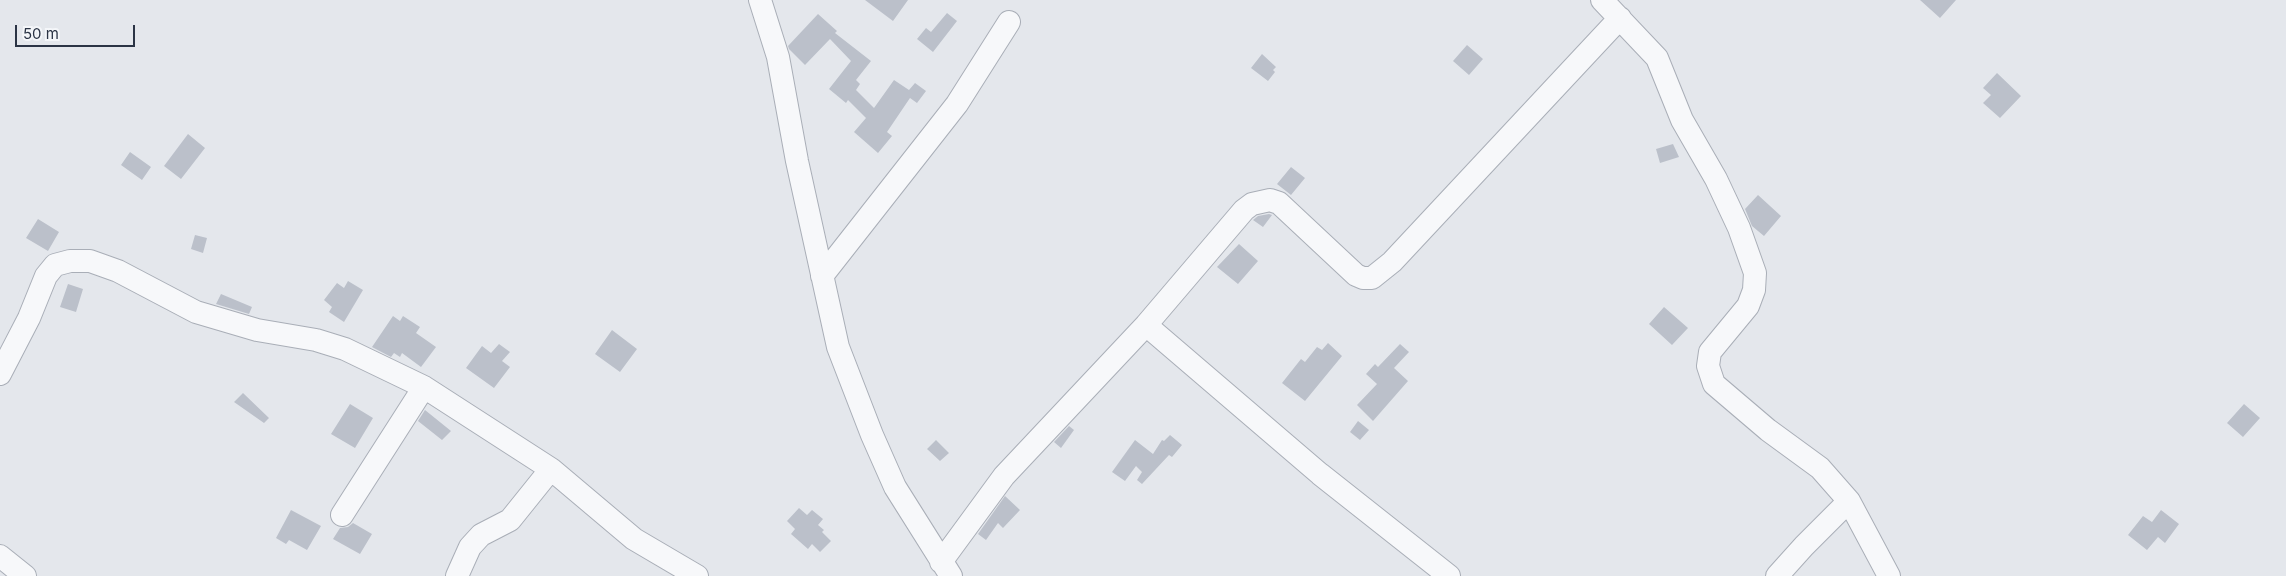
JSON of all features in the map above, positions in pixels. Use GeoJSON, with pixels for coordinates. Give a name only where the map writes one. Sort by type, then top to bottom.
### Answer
{"type":"FeatureCollection","features":[{"type":"Feature","properties":{"kind":"street"},"geometry":{"type":"LineString","coordinates":[[760,0],[778,56],[797,161],[838,348],[872,435],[895,487],[946,569],[1004,476],[1146,325],[1244,210],[1262,200],[1279,203],[1356,275],[1372,278],[1392,262],[1620,18]]}},
{"type":"Feature","properties":{"kind":"street"},"geometry":{"type":"LineString","coordinates":[[1602,0],[1656,58],[1682,120],[1716,179],[1736,220],[1756,273],[1754,290],[1748,306],[1710,352],[1708,366],[1714,384],[1768,430],[1820,468],[1849,501],[1889,576]]}},
{"type":"Feature","properties":{"kind":"street"},"geometry":{"type":"LineString","coordinates":[[822,276],[957,104],[1009,22]]}},
{"type":"Feature","properties":{"kind":"street"},"geometry":{"type":"LineString","coordinates":[[0,374],[29,318],[46,276],[60,262],[90,261],[118,271],[182,305],[218,319],[257,330],[316,340],[345,349],[424,387],[551,469],[634,539],[697,576]]}},
{"type":"Feature","properties":{"kind":"street"},"geometry":{"type":"LineString","coordinates":[[1146,325],[1320,474],[1449,576]]}},
{"type":"Feature","properties":{"kind":"street"},"geometry":{"type":"LineString","coordinates":[[342,515],[424,387]]}},
{"type":"Feature","properties":{"kind":"street"},"geometry":{"type":"LineString","coordinates":[[457,576],[470,546],[482,535],[510,520],[551,469]]}},
{"type":"Feature","properties":{"kind":"street"},"geometry":{"type":"LineString","coordinates":[[1777,576],[1849,501]]}},
{"type":"Feature","properties":{"kind":"street"},"geometry":{"type":"LineString","coordinates":[[0,556],[24,576]]}},
{"type":"Feature","properties":{"kind":"building"},"geometry":{"type":"Polygon","coordinates":[[[865,0],[908,0],[893,21],[865,0]]]}},
{"type":"Feature","properties":{"kind":"building"},"geometry":{"type":"Polygon","coordinates":[[[1920,0],[1956,0],[1940,18],[1920,0]]]}},
{"type":"Feature","properties":{"kind":"building"},"geometry":{"type":"Polygon","coordinates":[[[947,13],[957,21],[933,52],[917,39],[926,28],[931,32],[947,13]]]}},
{"type":"Feature","properties":{"kind":"building"},"geometry":{"type":"Polygon","coordinates":[[[818,14],[837,31],[835,33],[871,61],[856,80],[860,84],[856,90],[874,108],[894,80],[909,90],[915,83],[926,91],[917,103],[910,98],[887,132],[892,136],[878,153],[854,132],[866,118],[848,100],[846,103],[829,89],[851,61],[830,39],[805,65],[789,49],[788,46],[818,14]]]}},
{"type":"Feature","properties":{"kind":"building"},"geometry":{"type":"Polygon","coordinates":[[[1467,45],[1483,59],[1469,75],[1453,61],[1467,45]]]}},
{"type":"Feature","properties":{"kind":"building"},"geometry":{"type":"Polygon","coordinates":[[[1262,54],[1276,67],[1273,70],[1275,72],[1268,81],[1251,68],[1262,54]]]}},
{"type":"Feature","properties":{"kind":"building"},"geometry":{"type":"Polygon","coordinates":[[[1997,73],[2021,96],[2000,118],[1983,103],[1991,95],[1983,88],[1997,73]]]}},
{"type":"Feature","properties":{"kind":"building"},"geometry":{"type":"Polygon","coordinates":[[[188,134],[205,148],[181,179],[164,166],[188,134]]]}},
{"type":"Feature","properties":{"kind":"building"},"geometry":{"type":"Polygon","coordinates":[[[1673,144],[1679,157],[1660,163],[1656,149],[1673,144]]]}},
{"type":"Feature","properties":{"kind":"building"},"geometry":{"type":"Polygon","coordinates":[[[130,152],[151,167],[142,180],[121,165],[130,152]]]}},
{"type":"Feature","properties":{"kind":"building"},"geometry":{"type":"Polygon","coordinates":[[[1291,167],[1305,178],[1291,195],[1277,184],[1291,167]]]}},
{"type":"Feature","properties":{"kind":"building"},"geometry":{"type":"Polygon","coordinates":[[[1758,195],[1781,216],[1764,236],[1752,226],[1745,209],[1758,195]]]}},
{"type":"Feature","properties":{"kind":"building"},"geometry":{"type":"Polygon","coordinates":[[[1272,215],[1263,227],[1253,220],[1258,216],[1272,215]]]}},
{"type":"Feature","properties":{"kind":"building"},"geometry":{"type":"Polygon","coordinates":[[[38,219],[59,232],[48,251],[26,238],[38,219]]]}},
{"type":"Feature","properties":{"kind":"building"},"geometry":{"type":"Polygon","coordinates":[[[195,235],[207,238],[203,253],[191,249],[195,235]]]}},
{"type":"Feature","properties":{"kind":"building"},"geometry":{"type":"Polygon","coordinates":[[[1239,244],[1258,261],[1238,284],[1217,267],[1239,244]]]}},
{"type":"Feature","properties":{"kind":"building"},"geometry":{"type":"Polygon","coordinates":[[[348,281],[363,290],[344,322],[329,312],[332,307],[324,300],[337,283],[344,288],[348,281]]]}},
{"type":"Feature","properties":{"kind":"building"},"geometry":{"type":"Polygon","coordinates":[[[68,284],[83,289],[76,312],[60,307],[68,284]]]}},
{"type":"Feature","properties":{"kind":"building"},"geometry":{"type":"Polygon","coordinates":[[[221,294],[252,307],[249,314],[216,304],[221,294]]]}},
{"type":"Feature","properties":{"kind":"building"},"geometry":{"type":"Polygon","coordinates":[[[1664,307],[1688,328],[1672,345],[1649,324],[1664,307]]]}},
{"type":"Feature","properties":{"kind":"building"},"geometry":{"type":"Polygon","coordinates":[[[393,316],[400,321],[403,316],[420,327],[416,333],[436,347],[421,367],[402,353],[400,357],[394,353],[391,357],[372,347],[393,316]]]}},
{"type":"Feature","properties":{"kind":"building"},"geometry":{"type":"Polygon","coordinates":[[[612,330],[637,349],[620,372],[595,354],[612,330]]]}},
{"type":"Feature","properties":{"kind":"building"},"geometry":{"type":"Polygon","coordinates":[[[1328,343],[1342,356],[1305,401],[1282,383],[1301,359],[1305,362],[1317,347],[1322,350],[1328,343]]]}},
{"type":"Feature","properties":{"kind":"building"},"geometry":{"type":"Polygon","coordinates":[[[499,344],[510,352],[502,361],[510,367],[494,388],[466,368],[482,346],[491,353],[499,344]]]}},
{"type":"Feature","properties":{"kind":"building"},"geometry":{"type":"Polygon","coordinates":[[[1400,344],[1409,352],[1394,368],[1408,381],[1373,421],[1357,405],[1377,384],[1366,374],[1375,364],[1378,367],[1400,344]]]}},
{"type":"Feature","properties":{"kind":"building"},"geometry":{"type":"Polygon","coordinates":[[[243,393],[269,418],[264,423],[234,402],[243,393]]]}},
{"type":"Feature","properties":{"kind":"building"},"geometry":{"type":"Polygon","coordinates":[[[350,404],[373,418],[355,448],[331,434],[350,404]]]}},
{"type":"Feature","properties":{"kind":"building"},"geometry":{"type":"Polygon","coordinates":[[[2244,404],[2260,418],[2243,437],[2227,423],[2244,404]]]}},
{"type":"Feature","properties":{"kind":"building"},"geometry":{"type":"Polygon","coordinates":[[[425,410],[451,431],[442,440],[418,421],[425,410]]]}},
{"type":"Feature","properties":{"kind":"building"},"geometry":{"type":"Polygon","coordinates":[[[1358,421],[1369,430],[1360,440],[1350,432],[1358,421]]]}},
{"type":"Feature","properties":{"kind":"building"},"geometry":{"type":"Polygon","coordinates":[[[1069,426],[1074,430],[1061,448],[1054,442],[1069,426]]]}},
{"type":"Feature","properties":{"kind":"building"},"geometry":{"type":"Polygon","coordinates":[[[1170,435],[1182,445],[1172,457],[1169,455],[1142,484],[1137,480],[1142,472],[1136,466],[1125,481],[1112,472],[1135,440],[1153,454],[1162,440],[1164,441],[1170,435]]]}},
{"type":"Feature","properties":{"kind":"building"},"geometry":{"type":"Polygon","coordinates":[[[936,440],[949,453],[940,461],[927,449],[936,440]]]}},
{"type":"Feature","properties":{"kind":"building"},"geometry":{"type":"Polygon","coordinates":[[[1005,496],[1020,510],[1003,528],[998,523],[986,540],[978,534],[1005,496]]]}},
{"type":"Feature","properties":{"kind":"building"},"geometry":{"type":"Polygon","coordinates":[[[799,508],[807,515],[812,510],[823,519],[818,525],[824,530],[822,532],[831,541],[820,552],[812,544],[808,549],[791,534],[795,529],[787,521],[799,508]]]}},
{"type":"Feature","properties":{"kind":"building"},"geometry":{"type":"Polygon","coordinates":[[[291,510],[321,526],[307,550],[289,540],[286,544],[276,538],[291,510]]]}},
{"type":"Feature","properties":{"kind":"building"},"geometry":{"type":"Polygon","coordinates":[[[2161,510],[2179,524],[2165,543],[2158,537],[2147,550],[2128,535],[2143,516],[2152,522],[2161,510]]]}},
{"type":"Feature","properties":{"kind":"building"},"geometry":{"type":"Polygon","coordinates":[[[353,523],[372,534],[360,554],[333,539],[340,528],[348,527],[353,523]]]}}]}
